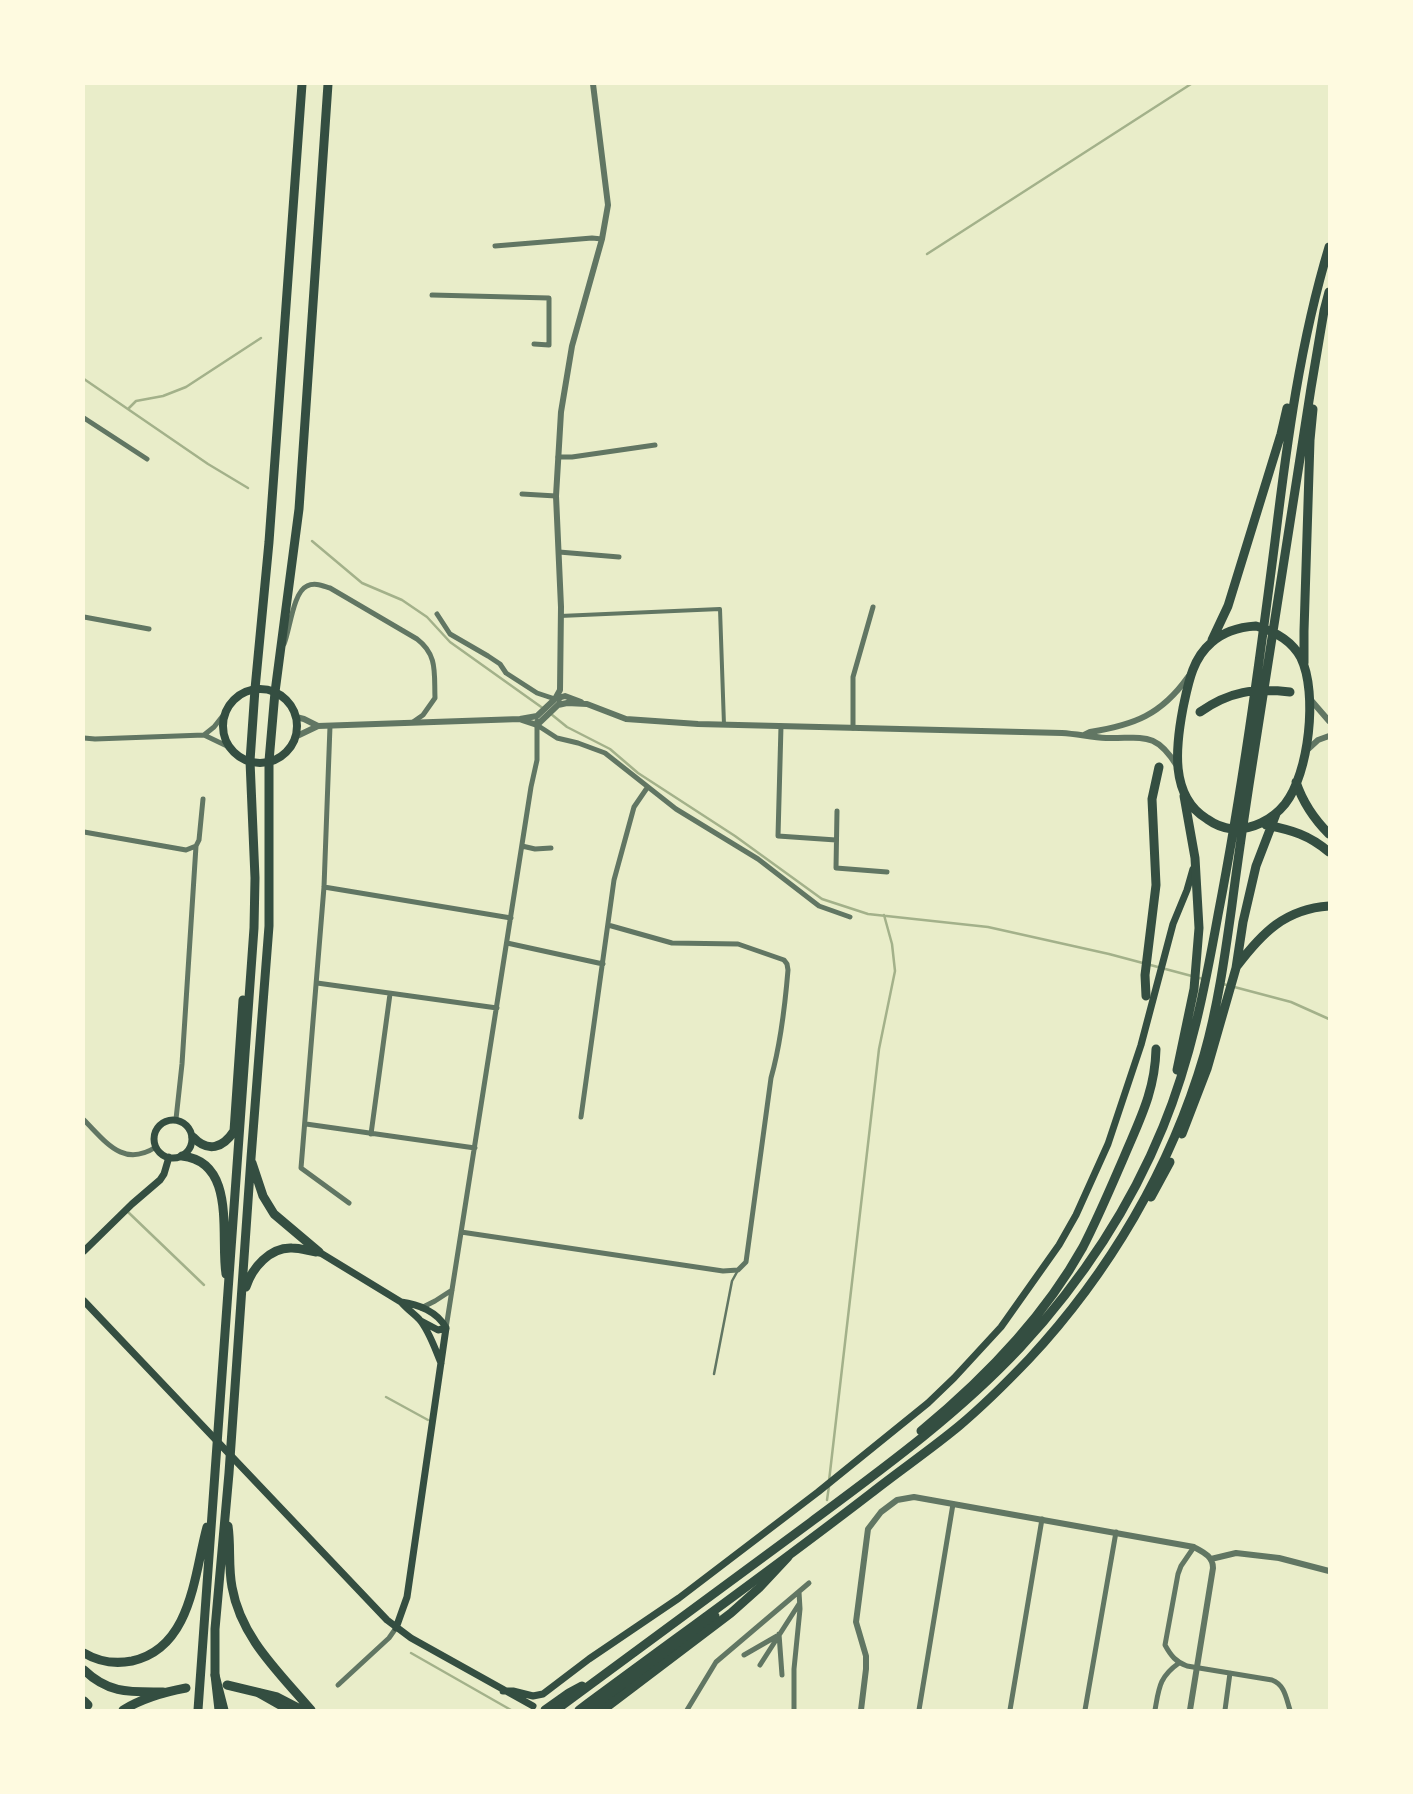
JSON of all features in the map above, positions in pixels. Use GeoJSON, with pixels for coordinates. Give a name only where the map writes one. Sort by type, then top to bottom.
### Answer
{"type":"FeatureCollection","features":[{"type":"Feature","properties":{"kind":"highway"},"geometry":{"type":"LineString","coordinates":[[198,1710],[253,950],[254,878],[250,762],[269,542],[275,437],[302,84]]}},
{"type":"Feature","properties":{"kind":"highway"},"geometry":{"type":"LineString","coordinates":[[219,1710],[215,1675],[215,1629],[229,1473],[269,926],[269,761],[274,692],[299,509],[328,84]]}},
{"type":"Feature","properties":{"kind":"highway"},"geometry":{"type":"LineString","coordinates":[[579,1710],[788,1557],[937,1443],[983,1405],[1026,1362],[1064,1319],[1100,1273],[1134,1219],[1157,1188],[1187,1122],[1207,1069],[1222,999],[1233,863],[1291,415],[1316,291],[1329,248]]}},
{"type":"Feature","properties":{"kind":"highway"},"geometry":{"type":"LineString","coordinates":[[545,1710],[602,1676],[871,1477],[935,1427],[973,1394],[1022,1346],[1078,1278],[1112,1226],[1146,1164],[1164,1125],[1188,1052],[1204,991],[1208,966],[1233,863],[1277,609],[1324,311],[1329,292]]}},
{"type":"Feature","properties":{"kind":"highway"},"geometry":{"type":"LineString","coordinates":[[1184,794],[1197,812],[1220,826],[1239,829],[1261,824],[1276,813],[1290,796],[1306,752],[1310,698],[1305,668],[1304,631],[1310,440],[1328,321],[1324,311]]}},
{"type":"Feature","properties":{"kind":"highway"},"geometry":{"type":"LineString","coordinates":[[1164,1125],[1186,1033],[1194,989],[1199,928],[1194,858],[1178,767],[1177,752],[1180,724],[1192,672],[1198,659],[1211,642],[1228,606],[1281,434],[1290,391],[1297,384]]}},
{"type":"Feature","properties":{"kind":"highway"},"geometry":{"type":"LineString","coordinates":[[1211,642],[1227,632],[1240,628],[1256,626],[1269,629],[1294,648],[1305,668]]}},
{"type":"Feature","properties":{"kind":"highway"},"geometry":{"type":"LineString","coordinates":[[1200,712],[1219,700],[1242,692],[1262,690],[1290,692]]}},
{"type":"Feature","properties":{"kind":"highway"},"geometry":{"type":"LineString","coordinates":[[1146,996],[1145,975],[1156,885],[1152,799],[1159,767]]}},
{"type":"Feature","properties":{"kind":"highway"},"geometry":{"type":"LineString","coordinates":[[1296,782],[1309,812],[1329,834]]}},
{"type":"Feature","properties":{"kind":"highway"},"geometry":{"type":"LineString","coordinates":[[1235,971],[1250,888],[1256,866],[1276,813]]}},
{"type":"Feature","properties":{"kind":"highway"},"geometry":{"type":"LineString","coordinates":[[1261,824],[1304,835],[1329,852]]}},
{"type":"Feature","properties":{"kind":"highway"},"geometry":{"type":"LineString","coordinates":[[1222,999],[1235,971],[1256,942],[1277,923],[1310,908],[1329,906]]}},
{"type":"Feature","properties":{"kind":"highway"},"geometry":{"type":"LineString","coordinates":[[193,1137],[203,1145],[213,1147],[225,1143],[234,1131],[246,961],[253,950]]}},
{"type":"Feature","properties":{"kind":"highway"},"geometry":{"type":"LineString","coordinates":[[871,1477],[898,1450],[988,1371],[1033,1321],[1054,1292],[1095,1224],[1143,1112],[1153,1082],[1156,1049]]}},
{"type":"Feature","properties":{"kind":"highway"},"geometry":{"type":"LineString","coordinates":[[182,1156],[194,1157],[201,1161],[210,1170],[220,1187],[223,1208],[223,1253],[228,1290]]}},
{"type":"Feature","properties":{"kind":"highway"},"geometry":{"type":"LineString","coordinates":[[251,1158],[263,1196],[274,1214],[318,1252]]}},
{"type":"Feature","properties":{"kind":"highway"},"geometry":{"type":"LineString","coordinates":[[242,1299],[249,1277],[257,1265],[275,1252],[291,1248],[318,1252]]}},
{"type":"Feature","properties":{"kind":"highway"},"geometry":{"type":"LineString","coordinates":[[84,1653],[107,1662],[131,1661],[152,1654],[172,1635],[190,1601],[213,1508]]}},
{"type":"Feature","properties":{"kind":"highway"},"geometry":{"type":"LineString","coordinates":[[226,1511],[230,1537],[228,1563],[232,1587],[243,1622],[265,1658],[311,1710]]}},
{"type":"Feature","properties":{"kind":"highway"},"geometry":{"type":"LineString","coordinates":[[603,1710],[731,1613],[759,1588],[788,1557]]}},
{"type":"Feature","properties":{"kind":"highway"},"geometry":{"type":"LineString","coordinates":[[592,1710],[700,1629],[732,1599]]}},
{"type":"Feature","properties":{"kind":"highway"},"geometry":{"type":"LineString","coordinates":[[84,1670],[113,1690],[124,1692],[163,1692],[186,1688]]}},
{"type":"Feature","properties":{"kind":"highway"},"geometry":{"type":"LineString","coordinates":[[192,1710],[200,1674]]}},
{"type":"Feature","properties":{"kind":"highway"},"geometry":{"type":"LineString","coordinates":[[215,1675],[224,1710]]}},
{"type":"Feature","properties":{"kind":"highway"},"geometry":{"type":"LineString","coordinates":[[227,1686],[278,1697],[302,1710]]}},
{"type":"Feature","properties":{"kind":"highway"},"geometry":{"type":"LineString","coordinates":[[123,1710],[163,1692]]}},
{"type":"Feature","properties":{"kind":"highway"},"geometry":{"type":"LineString","coordinates":[[259,1694],[289,1710]]}},
{"type":"Feature","properties":{"kind":"highway"},"geometry":{"type":"LineString","coordinates":[[556,1710],[570,1696]]}},
{"type":"Feature","properties":{"kind":"main road"},"geometry":{"type":"LineString","coordinates":[[265,689],[274,692],[286,700],[296,717],[295,737],[286,751],[277,758],[269,761],[250,762],[238,756],[229,747],[223,730],[225,712],[237,697],[246,691],[265,689]]}},
{"type":"Feature","properties":{"kind":"main road"},"geometry":{"type":"LineString","coordinates":[[503,1691],[513,1691],[533,1696],[544,1694],[589,1659],[695,1586],[818,1492],[928,1403],[966,1366],[1001,1326],[1059,1245],[1076,1215],[1108,1144],[1126,1096],[1168,938],[1192,876],[1194,858]]}},
{"type":"Feature","properties":{"kind":"main road"},"geometry":{"type":"LineString","coordinates":[[176,1119],[188,1125],[193,1137],[190,1148],[182,1156],[168,1158],[156,1147],[154,1136],[156,1130],[165,1121],[176,1119]]}},
{"type":"Feature","properties":{"kind":"main road"},"geometry":{"type":"LineString","coordinates":[[84,1251],[160,1180],[164,1174],[168,1158]]}},
{"type":"Feature","properties":{"kind":"main road"},"geometry":{"type":"LineString","coordinates":[[318,1252],[401,1302],[421,1308],[439,1317],[446,1328],[407,1597],[396,1628]]}},
{"type":"Feature","properties":{"kind":"main road"},"geometry":{"type":"LineString","coordinates":[[84,1300],[259,1483],[369,1602],[396,1628],[503,1691],[533,1706]]}},
{"type":"Feature","properties":{"kind":"main road"},"geometry":{"type":"LineString","coordinates":[[401,1302],[419,1320],[438,1330],[446,1328]]}},
{"type":"Feature","properties":{"kind":"main road"},"geometry":{"type":"LineString","coordinates":[[419,1320],[433,1344],[441,1363]]}},
{"type":"Feature","properties":{"kind":"street"},"geometry":{"type":"LineString","coordinates":[[553,707],[560,690],[559,552],[556,496],[560,412],[566,371],[602,239],[608,205],[593,84]]}},
{"type":"Feature","properties":{"kind":"street"},"geometry":{"type":"LineString","coordinates":[[495,246],[592,238],[602,239]]}},
{"type":"Feature","properties":{"kind":"street"},"geometry":{"type":"LineString","coordinates":[[432,295],[549,298],[549,345],[534,344]]}},
{"type":"Feature","properties":{"kind":"street"},"geometry":{"type":"LineString","coordinates":[[84,418],[147,459]]}},
{"type":"Feature","properties":{"kind":"street"},"geometry":{"type":"LineString","coordinates":[[558,457],[572,457],[654,446]]}},
{"type":"Feature","properties":{"kind":"street"},"geometry":{"type":"LineString","coordinates":[[522,494],[556,496]]}},
{"type":"Feature","properties":{"kind":"street"},"geometry":{"type":"LineString","coordinates":[[559,552],[619,557]]}},
{"type":"Feature","properties":{"kind":"street"},"geometry":{"type":"LineString","coordinates":[[279,656],[286,639],[298,595],[308,585],[315,584],[330,588],[426,646],[434,666],[435,698],[423,714],[412,724]]}},
{"type":"Feature","properties":{"kind":"street"},"geometry":{"type":"LineString","coordinates":[[853,728],[853,677],[873,607]]}},
{"type":"Feature","properties":{"kind":"street"},"geometry":{"type":"LineString","coordinates":[[560,616],[720,610],[724,725]]}},
{"type":"Feature","properties":{"kind":"street"},"geometry":{"type":"LineString","coordinates":[[437,614],[450,634],[500,664],[506,672],[537,693],[555,699],[565,696],[626,719],[724,725],[1146,738],[1156,742],[1163,748],[1178,767]]}},
{"type":"Feature","properties":{"kind":"street"},"geometry":{"type":"LineString","coordinates":[[84,617],[148,629]]}},
{"type":"Feature","properties":{"kind":"street"},"geometry":{"type":"LineString","coordinates":[[560,671],[565,696]]}},
{"type":"Feature","properties":{"kind":"street"},"geometry":{"type":"LineString","coordinates":[[1084,735],[1090,732],[1130,724],[1146,717],[1171,698],[1192,672]]}},
{"type":"Feature","properties":{"kind":"street"},"geometry":{"type":"LineString","coordinates":[[295,737],[318,726],[412,724],[520,719],[540,716],[565,696]]}},
{"type":"Feature","properties":{"kind":"street"},"geometry":{"type":"LineString","coordinates":[[1310,698],[1329,722]]}},
{"type":"Feature","properties":{"kind":"street"},"geometry":{"type":"LineString","coordinates":[[553,707],[567,703],[587,704]]}},
{"type":"Feature","properties":{"kind":"street"},"geometry":{"type":"LineString","coordinates":[[204,735],[214,727],[225,712]]}},
{"type":"Feature","properties":{"kind":"street"},"geometry":{"type":"LineString","coordinates":[[446,1328],[537,760],[537,725],[540,716]]}},
{"type":"Feature","properties":{"kind":"street"},"geometry":{"type":"LineString","coordinates":[[296,717],[318,726]]}},
{"type":"Feature","properties":{"kind":"street"},"geometry":{"type":"LineString","coordinates":[[520,719],[537,725],[557,738],[605,753],[676,809],[758,859],[819,906],[850,918]]}},
{"type":"Feature","properties":{"kind":"street"},"geometry":{"type":"LineString","coordinates":[[330,726],[324,888],[301,1168],[349,1202]]}},
{"type":"Feature","properties":{"kind":"street"},"geometry":{"type":"LineString","coordinates":[[781,726],[778,836],[836,840]]}},
{"type":"Feature","properties":{"kind":"street"},"geometry":{"type":"LineString","coordinates":[[84,738],[95,740],[204,735],[229,747]]}},
{"type":"Feature","properties":{"kind":"street"},"geometry":{"type":"LineString","coordinates":[[1306,752],[1318,740],[1329,736]]}},
{"type":"Feature","properties":{"kind":"street"},"geometry":{"type":"LineString","coordinates":[[581,1118],[614,880],[634,807],[648,788]]}},
{"type":"Feature","properties":{"kind":"street"},"geometry":{"type":"LineString","coordinates":[[176,1119],[182,1064],[196,846],[199,840],[203,799]]}},
{"type":"Feature","properties":{"kind":"street"},"geometry":{"type":"LineString","coordinates":[[837,811],[836,868],[887,872]]}},
{"type":"Feature","properties":{"kind":"street"},"geometry":{"type":"LineString","coordinates":[[84,832],[186,850],[196,846]]}},
{"type":"Feature","properties":{"kind":"street"},"geometry":{"type":"LineString","coordinates":[[522,846],[535,849],[551,848]]}},
{"type":"Feature","properties":{"kind":"street"},"geometry":{"type":"LineString","coordinates":[[324,888],[511,918]]}},
{"type":"Feature","properties":{"kind":"street"},"geometry":{"type":"LineString","coordinates":[[461,1232],[723,1271],[739,1269],[746,1262],[771,1078],[776,1066],[785,1002],[787,964],[780,958],[738,944],[672,943],[608,926]]}},
{"type":"Feature","properties":{"kind":"street"},"geometry":{"type":"LineString","coordinates":[[507,943],[603,964]]}},
{"type":"Feature","properties":{"kind":"street"},"geometry":{"type":"LineString","coordinates":[[317,983],[496,1008]]}},
{"type":"Feature","properties":{"kind":"street"},"geometry":{"type":"LineString","coordinates":[[371,1134],[390,994]]}},
{"type":"Feature","properties":{"kind":"street"},"geometry":{"type":"LineString","coordinates":[[84,1120],[112,1148],[124,1154],[139,1156],[156,1147]]}},
{"type":"Feature","properties":{"kind":"street"},"geometry":{"type":"LineString","coordinates":[[306,1124],[475,1148]]}},
{"type":"Feature","properties":{"kind":"street"},"geometry":{"type":"LineString","coordinates":[[421,1308],[452,1290]]}},
{"type":"Feature","properties":{"kind":"street"},"geometry":{"type":"LineString","coordinates":[[861,1710],[866,1656],[856,1622],[868,1529],[881,1512],[897,1500],[914,1497],[1194,1547],[1205,1553],[1211,1559],[1213,1568],[1190,1710]]}},
{"type":"Feature","properties":{"kind":"street"},"geometry":{"type":"LineString","coordinates":[[919,1710],[953,1504]]}},
{"type":"Feature","properties":{"kind":"street"},"geometry":{"type":"LineString","coordinates":[[1010,1710],[1042,1519]]}},
{"type":"Feature","properties":{"kind":"street"},"geometry":{"type":"LineString","coordinates":[[1086,1710],[1116,1532]]}},
{"type":"Feature","properties":{"kind":"street"},"geometry":{"type":"LineString","coordinates":[[1194,1547],[1178,1574],[1165,1645],[1179,1663],[1197,1668],[1272,1680],[1279,1683],[1284,1691],[1290,1710]]}},
{"type":"Feature","properties":{"kind":"street"},"geometry":{"type":"LineString","coordinates":[[1211,1559],[1236,1553],[1285,1559],[1329,1571]]}},
{"type":"Feature","properties":{"kind":"street"},"geometry":{"type":"LineString","coordinates":[[687,1710],[716,1662],[809,1583]]}},
{"type":"Feature","properties":{"kind":"street"},"geometry":{"type":"LineString","coordinates":[[794,1710],[794,1669],[800,1604],[799,1592]]}},
{"type":"Feature","properties":{"kind":"street"},"geometry":{"type":"LineString","coordinates":[[760,1665],[800,1604]]}},
{"type":"Feature","properties":{"kind":"street"},"geometry":{"type":"LineString","coordinates":[[338,1685],[389,1638],[396,1628]]}},
{"type":"Feature","properties":{"kind":"street"},"geometry":{"type":"LineString","coordinates":[[744,1656],[779,1634]]}},
{"type":"Feature","properties":{"kind":"street"},"geometry":{"type":"LineString","coordinates":[[779,1634],[782,1675]]}},
{"type":"Feature","properties":{"kind":"street"},"geometry":{"type":"LineString","coordinates":[[1155,1710],[1160,1683],[1170,1669],[1179,1663]]}},
{"type":"Feature","properties":{"kind":"street"},"geometry":{"type":"LineString","coordinates":[[1224,1710],[1230,1673]]}},
{"type":"Feature","properties":{"kind":"lane"},"geometry":{"type":"LineString","coordinates":[[714,1374],[732,1281],[739,1269]]}},
{"type":"Feature","properties":{"kind":"waterway"},"geometry":{"type":"LineString","coordinates":[[927,254],[1191,84]]}},
{"type":"Feature","properties":{"kind":"waterway"},"geometry":{"type":"LineString","coordinates":[[128,409],[136,401],[163,396],[186,387],[261,338]]}},
{"type":"Feature","properties":{"kind":"waterway"},"geometry":{"type":"LineString","coordinates":[[84,379],[208,464],[248,488]]}},
{"type":"Feature","properties":{"kind":"waterway"},"geometry":{"type":"LineString","coordinates":[[312,541],[362,583],[402,600],[427,617],[450,642],[544,709]]}},
{"type":"Feature","properties":{"kind":"waterway"},"geometry":{"type":"LineString","coordinates":[[551,714],[567,727],[610,749],[638,773],[735,836],[822,899],[868,914],[988,927],[1109,954],[1203,979]]}},
{"type":"Feature","properties":{"kind":"waterway"},"geometry":{"type":"LineString","coordinates":[[829,1481],[879,1049],[895,971],[892,944],[884,915]]}},
{"type":"Feature","properties":{"kind":"waterway"},"geometry":{"type":"LineString","coordinates":[[1223,984],[1291,1002],[1329,1019]]}},
{"type":"Feature","properties":{"kind":"waterway"},"geometry":{"type":"LineString","coordinates":[[128,1212],[204,1285]]}},
{"type":"Feature","properties":{"kind":"waterway"},"geometry":{"type":"LineString","coordinates":[[386,1397],[428,1420]]}},
{"type":"Feature","properties":{"kind":"waterway"},"geometry":{"type":"LineString","coordinates":[[827,1500],[829,1486]]}},
{"type":"Feature","properties":{"kind":"waterway"},"geometry":{"type":"LineString","coordinates":[[411,1653],[511,1710]]}}]}
